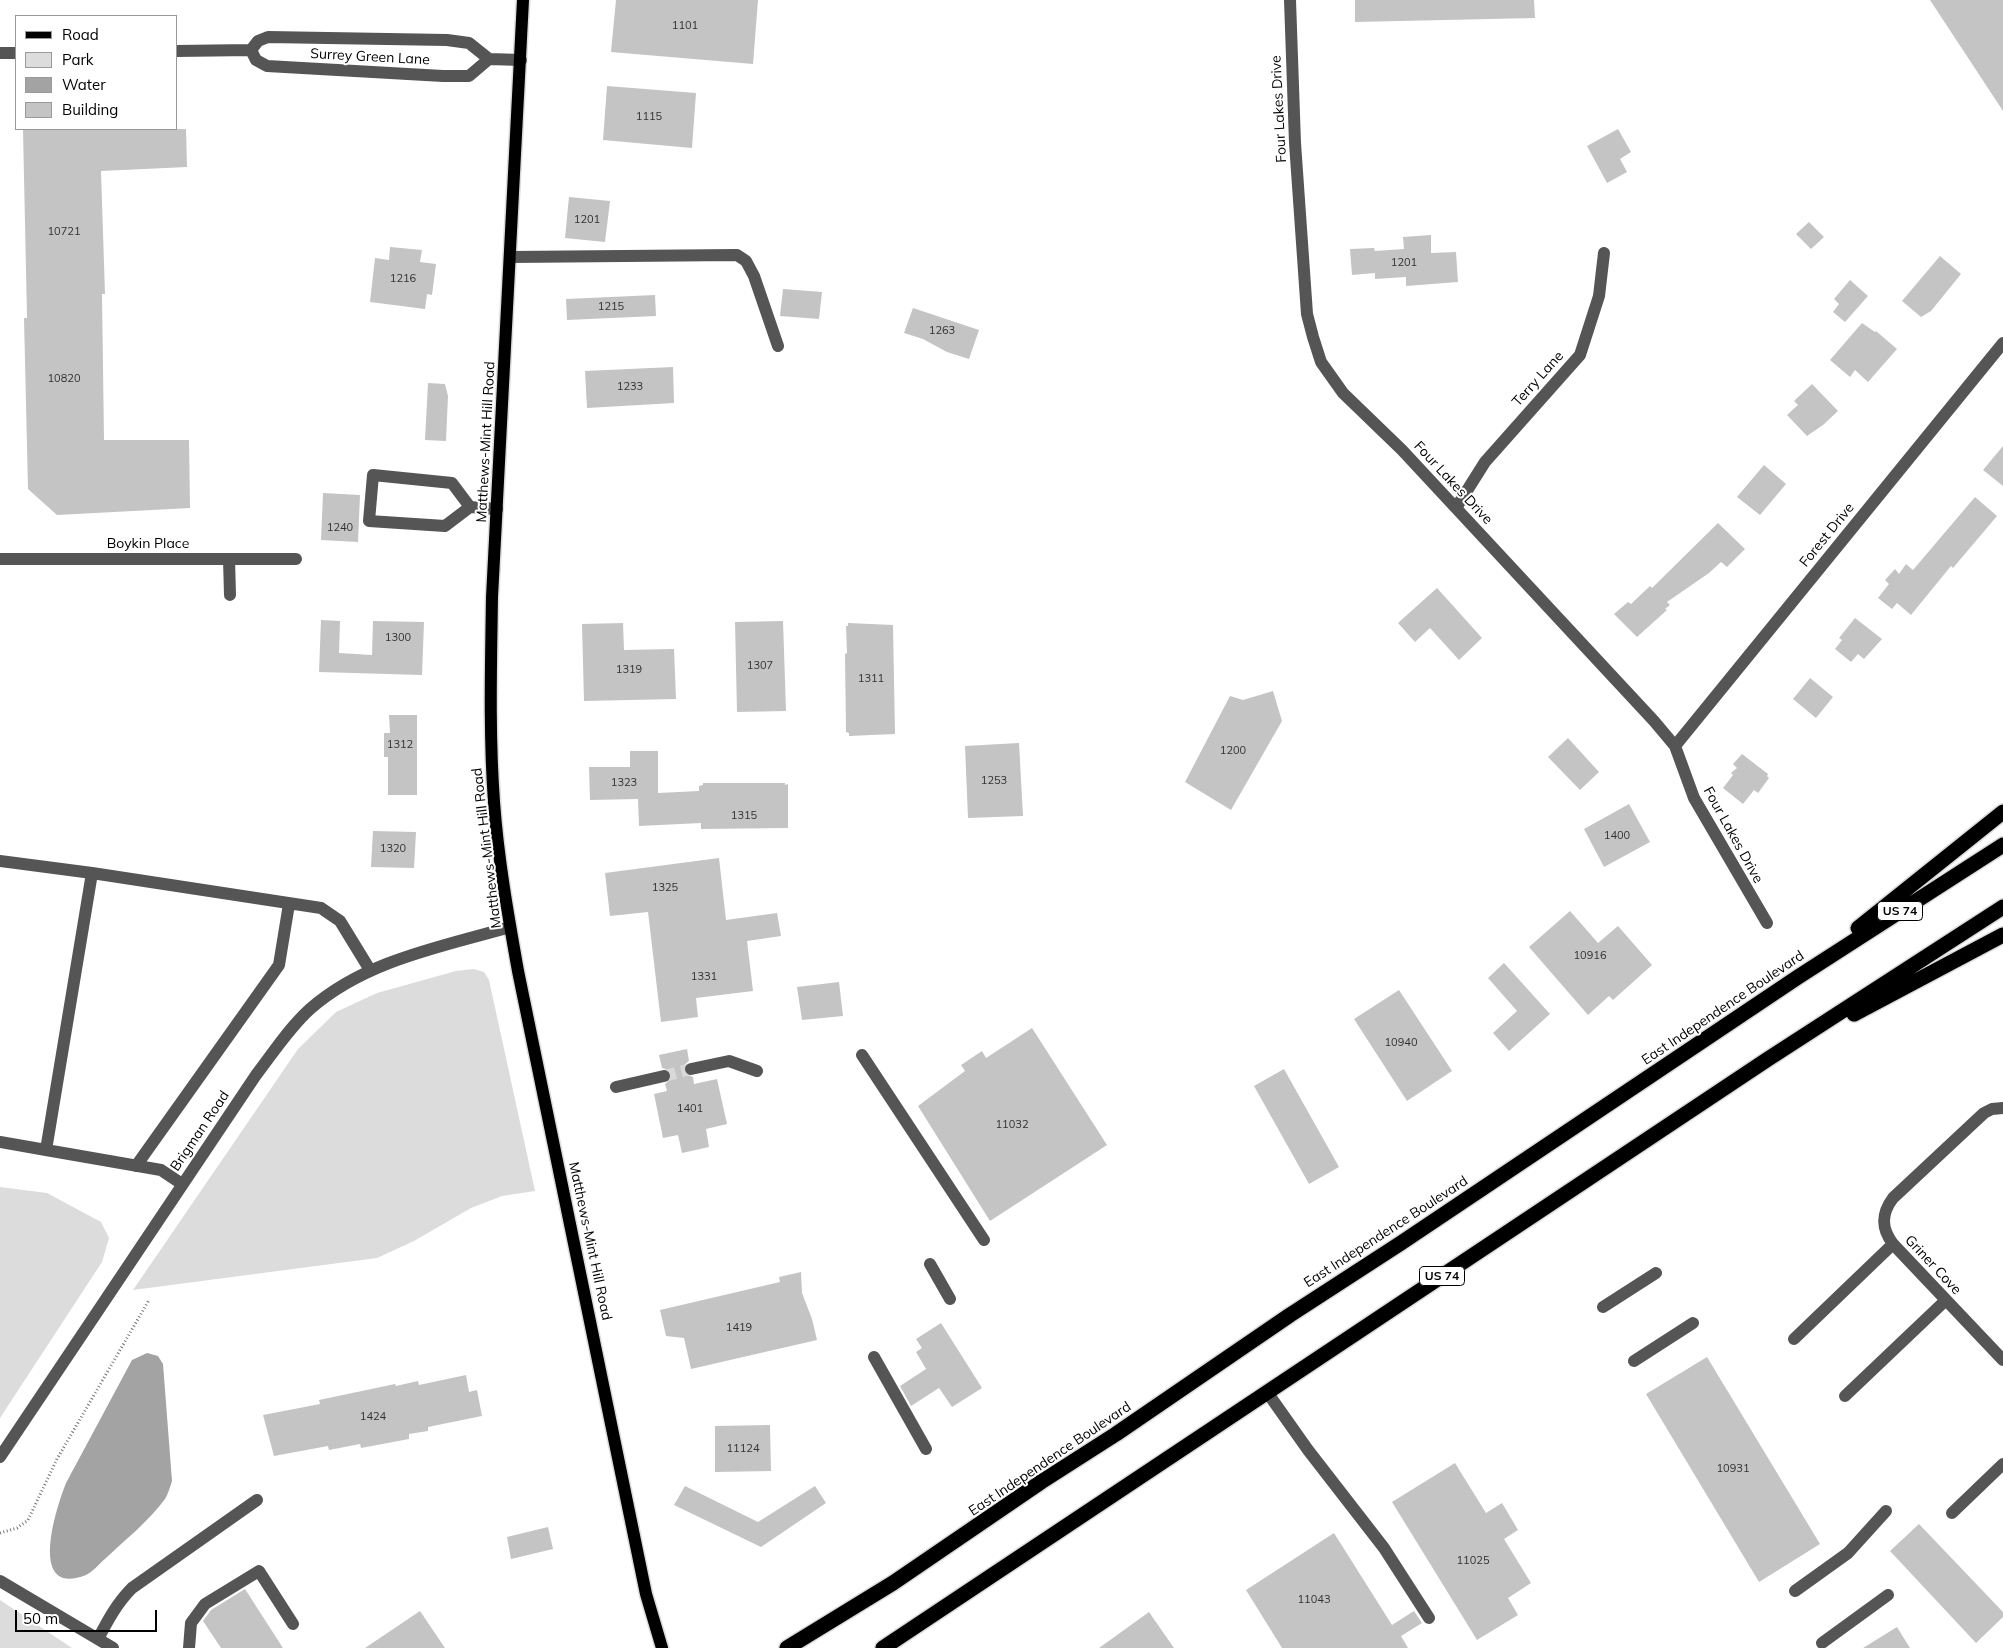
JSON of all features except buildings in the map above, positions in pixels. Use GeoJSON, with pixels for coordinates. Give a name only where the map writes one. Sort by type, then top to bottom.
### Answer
{"type":"FeatureCollection","features":[{"type":"Feature","properties":{"kind":"highway"},"geometry":{"type":"LineString","coordinates":[[1798,977],[2003,812]]}},
{"type":"Feature","properties":{"kind":"highway","name":"East Independence Boulevard"},"geometry":{"type":"LineString","coordinates":[[787,1648],[893,1583],[1290,1315],[1409,1238],[1798,977],[2003,845]]}},
{"type":"Feature","properties":{"kind":"highway","name":"US 74"},"geometry":{"type":"LineString","coordinates":[[883,1648],[1768,1059],[2003,907]]}},
{"type":"Feature","properties":{"kind":"highway"},"geometry":{"type":"LineString","coordinates":[[1768,1059],[2003,935]]}},
{"type":"Feature","properties":{"kind":"main road","name":"Matthews-Mint Hill Road"},"geometry":{"type":"LineString","coordinates":[[524,0],[492,597],[490,680],[492,762],[502,875],[510,927],[646,1594],[662,1648]]}},
{"type":"Feature","properties":{"kind":"street","name":"Four Lakes Drive"},"geometry":{"type":"LineString","coordinates":[[1290,0],[1295,143],[1308,314],[1321,362],[1343,393],[1394,442],[1654,721],[1675,746],[1694,798],[1767,923]]}},
{"type":"Feature","properties":{"kind":"street","name":"Surrey Green Lane"},"geometry":{"type":"LineString","coordinates":[[268,37],[447,40],[469,43],[489,59],[469,76],[443,76],[267,66],[256,60],[251,50],[258,41],[268,37]]}},
{"type":"Feature","properties":{"kind":"street"},"geometry":{"type":"LineString","coordinates":[[178,51],[251,50]]}},
{"type":"Feature","properties":{"kind":"street"},"geometry":{"type":"LineString","coordinates":[[0,53],[15,53]]}},
{"type":"Feature","properties":{"kind":"street"},"geometry":{"type":"LineString","coordinates":[[489,59],[520,60]]}},
{"type":"Feature","properties":{"kind":"street","name":"Terry Lane"},"geometry":{"type":"LineString","coordinates":[[1456,508],[1485,462],[1580,355],[1599,296],[1604,253]]}},
{"type":"Feature","properties":{"kind":"street"},"geometry":{"type":"LineString","coordinates":[[510,257],[737,255],[746,261],[754,276],[778,346]]}},
{"type":"Feature","properties":{"kind":"street","name":"Forest Drive"},"geometry":{"type":"LineString","coordinates":[[1675,746],[2003,343]]}},
{"type":"Feature","properties":{"kind":"street"},"geometry":{"type":"LineString","coordinates":[[470,507],[452,482],[373,475],[369,521],[446,526],[470,507],[497,509]]}},
{"type":"Feature","properties":{"kind":"street"},"geometry":{"type":"LineString","coordinates":[[230,558],[230,595]]}},
{"type":"Feature","properties":{"kind":"street","name":"Boykin Place"},"geometry":{"type":"LineString","coordinates":[[0,559],[296,559]]}},
{"type":"Feature","properties":{"kind":"street"},"geometry":{"type":"LineString","coordinates":[[0,861],[321,908],[340,921],[370,970]]}},
{"type":"Feature","properties":{"kind":"street"},"geometry":{"type":"LineString","coordinates":[[46,1150],[92,873]]}},
{"type":"Feature","properties":{"kind":"street"},"geometry":{"type":"LineString","coordinates":[[136,1166],[278,965],[289,904]]}},
{"type":"Feature","properties":{"kind":"street","name":"Brigman Road"},"geometry":{"type":"LineString","coordinates":[[0,1457],[256,1075],[291,1029],[332,991],[370,970],[399,959],[510,927]]}},
{"type":"Feature","properties":{"kind":"street"},"geometry":{"type":"LineString","coordinates":[[862,1055],[984,1240]]}},
{"type":"Feature","properties":{"kind":"street"},"geometry":{"type":"LineString","coordinates":[[691,1069],[728,1061],[758,1071]]}},
{"type":"Feature","properties":{"kind":"street"},"geometry":{"type":"LineString","coordinates":[[616,1087],[664,1076]]}},
{"type":"Feature","properties":{"kind":"street","name":"Griner Cove"},"geometry":{"type":"LineString","coordinates":[[2003,1108],[1992,1109],[1984,1113],[1893,1198],[1887,1206],[1883,1221],[1885,1231],[1892,1244],[2003,1360]]}},
{"type":"Feature","properties":{"kind":"street"},"geometry":{"type":"LineString","coordinates":[[0,1142],[160,1170],[182,1184]]}},
{"type":"Feature","properties":{"kind":"street"},"geometry":{"type":"LineString","coordinates":[[1794,1339],[1892,1244]]}},
{"type":"Feature","properties":{"kind":"street"},"geometry":{"type":"LineString","coordinates":[[930,1264],[950,1299]]}},
{"type":"Feature","properties":{"kind":"street"},"geometry":{"type":"LineString","coordinates":[[1604,1307],[1656,1273]]}},
{"type":"Feature","properties":{"kind":"street"},"geometry":{"type":"LineString","coordinates":[[1845,1396],[1946,1300]]}},
{"type":"Feature","properties":{"kind":"street"},"geometry":{"type":"LineString","coordinates":[[1634,1360],[1693,1323]]}},
{"type":"Feature","properties":{"kind":"street"},"geometry":{"type":"LineString","coordinates":[[874,1357],[926,1449]]}},
{"type":"Feature","properties":{"kind":"street"},"geometry":{"type":"LineString","coordinates":[[1267,1392],[1308,1450],[1384,1548],[1429,1618]]}},
{"type":"Feature","properties":{"kind":"street"},"geometry":{"type":"LineString","coordinates":[[1952,1513],[2003,1464]]}},
{"type":"Feature","properties":{"kind":"street"},"geometry":{"type":"LineString","coordinates":[[98,1639],[120,1600],[132,1588],[256,1500]]}},
{"type":"Feature","properties":{"kind":"street"},"geometry":{"type":"LineString","coordinates":[[1795,1591],[1848,1553],[1886,1511]]}},
{"type":"Feature","properties":{"kind":"street"},"geometry":{"type":"LineString","coordinates":[[189,1648],[191,1623],[205,1604],[259,1572],[293,1624]]}},
{"type":"Feature","properties":{"kind":"street"},"geometry":{"type":"LineString","coordinates":[[0,1581],[113,1648]]}},
{"type":"Feature","properties":{"kind":"street"},"geometry":{"type":"LineString","coordinates":[[1822,1643],[1888,1595]]}},
{"type":"Feature","properties":{"kind":"path"},"geometry":{"type":"LineString","coordinates":[[0,1533],[17,1528],[28,1520],[58,1459],[149,1300]]}},
{"type":"Feature","properties":{"kind":"green space"},"geometry":{"type":"Polygon","coordinates":[[[474,969],[484,972],[489,980],[535,1191],[502,1196],[471,1208],[414,1241],[377,1258],[133,1290],[298,1049],[336,1012],[377,993],[456,971],[474,969]]]}},
{"type":"Feature","properties":{"kind":"green space"},"geometry":{"type":"Polygon","coordinates":[[[0,1187],[47,1193],[101,1222],[109,1238],[102,1262],[0,1418],[0,1187]]]}},
{"type":"Feature","properties":{"kind":"green space"},"geometry":{"type":"Polygon","coordinates":[[[0,1600],[72,1648],[0,1648],[0,1600]]]}},
{"type":"Feature","properties":{"kind":"water"},"geometry":{"type":"Polygon","coordinates":[[[147,1353],[158,1356],[163,1364],[172,1481],[169,1490],[165,1499],[152,1515],[94,1570],[86,1575],[68,1579],[57,1574],[51,1563],[50,1547],[52,1529],[66,1483],[132,1360],[147,1353]]]}},
{"type":"Feature","properties":{"kind":"tunnel"},"geometry":{"type":"LineString","coordinates":[[664,1076],[691,1069]]}}]}
